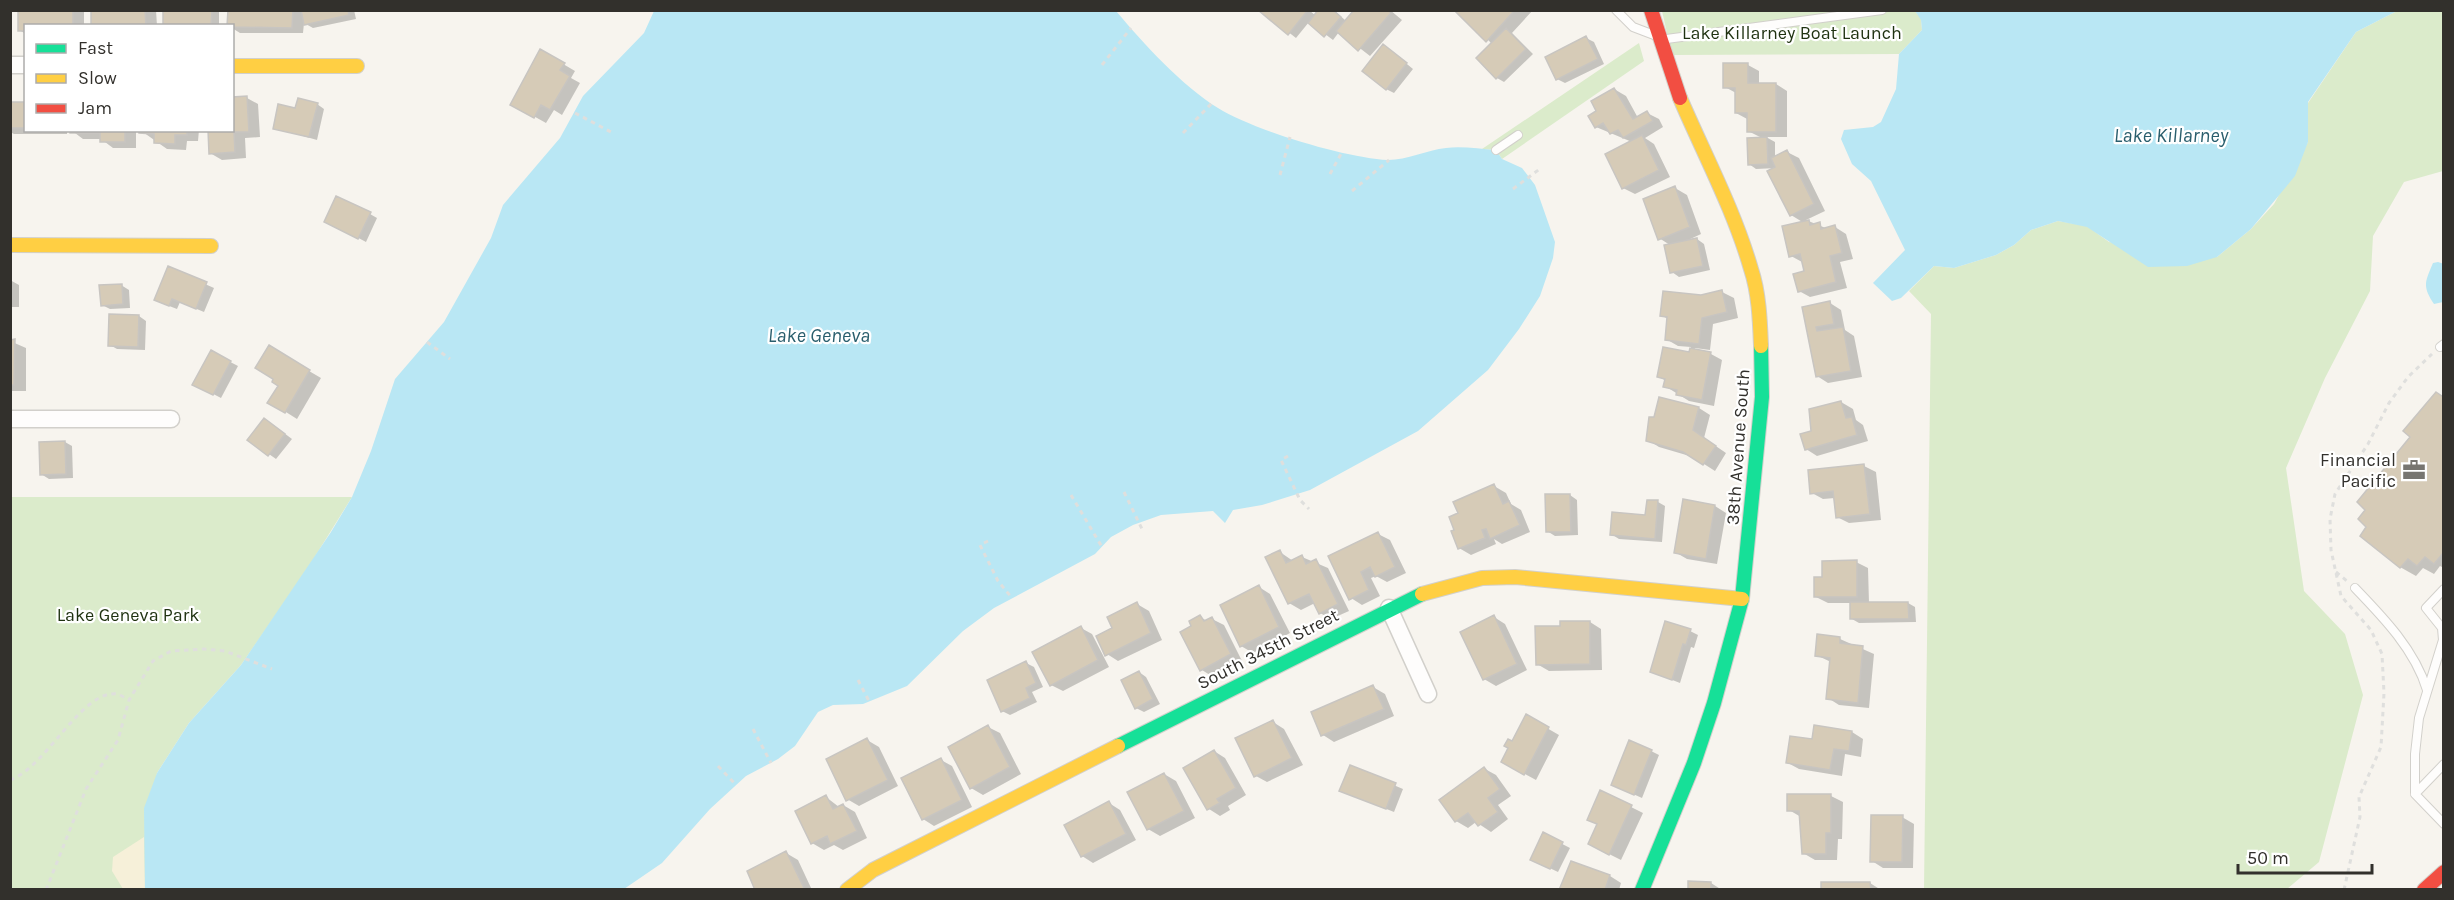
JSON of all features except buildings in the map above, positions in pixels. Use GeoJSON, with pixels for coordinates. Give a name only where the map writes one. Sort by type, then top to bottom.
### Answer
{"type":"FeatureCollection","features":[{"type":"Feature","properties":{"kind":"street","name":"38th Avenue South"},"geometry":{"type":"LineString","coordinates":[[1642,890],[1694,763],[1714,703],[1742,599],[1762,397],[1762,347],[1757,295],[1744,245],[1678,94],[1658,39],[1652,10]]}},
{"type":"Feature","properties":{"kind":"street"},"geometry":{"type":"LineString","coordinates":[[234,66],[357,66]]}},
{"type":"Feature","properties":{"kind":"street"},"geometry":{"type":"LineString","coordinates":[[10,245],[211,246]]}},
{"type":"Feature","properties":{"kind":"street"},"geometry":{"type":"LineString","coordinates":[[10,419],[171,419]]}},
{"type":"Feature","properties":{"kind":"street","name":"South 345th Street"},"geometry":{"type":"LineString","coordinates":[[848,890],[873,870],[1420,594],[1482,578],[1515,577],[1742,599]]}},
{"type":"Feature","properties":{"kind":"street"},"geometry":{"type":"LineString","coordinates":[[1389,608],[1428,694]]}},
{"type":"Feature","properties":{"kind":"street"},"geometry":{"type":"LineString","coordinates":[[2424,890],[2444,873]]}},
{"type":"Feature","properties":{"kind":"lane"},"geometry":{"type":"LineString","coordinates":[[1616,10],[1633,27],[1658,39],[1882,10]]}},
{"type":"Feature","properties":{"kind":"lane"},"geometry":{"type":"LineString","coordinates":[[1496,150],[1518,135]]}},
{"type":"Feature","properties":{"kind":"lane"},"geometry":{"type":"LineString","coordinates":[[2355,588],[2383,617],[2418,663],[2427,690]]}},
{"type":"Feature","properties":{"kind":"lane"},"geometry":{"type":"LineString","coordinates":[[2444,589],[2426,608],[2442,628],[2443,640],[2419,718],[2415,754],[2415,794],[2444,824]]}},
{"type":"Feature","properties":{"kind":"lane"},"geometry":{"type":"LineString","coordinates":[[2415,794],[2444,764]]}},
{"type":"Feature","properties":{"kind":"path"},"geometry":{"type":"LineString","coordinates":[[1101,65],[1131,28]]}},
{"type":"Feature","properties":{"kind":"path"},"geometry":{"type":"LineString","coordinates":[[1183,133],[1212,103]]}},
{"type":"Feature","properties":{"kind":"path"},"geometry":{"type":"LineString","coordinates":[[575,113],[611,132]]}},
{"type":"Feature","properties":{"kind":"path"},"geometry":{"type":"LineString","coordinates":[[1280,176],[1290,137]]}},
{"type":"Feature","properties":{"kind":"path"},"geometry":{"type":"LineString","coordinates":[[1330,174],[1342,152]]}},
{"type":"Feature","properties":{"kind":"path"},"geometry":{"type":"LineString","coordinates":[[1352,191],[1389,160]]}},
{"type":"Feature","properties":{"kind":"path"},"geometry":{"type":"LineString","coordinates":[[1513,189],[1541,168]]}},
{"type":"Feature","properties":{"kind":"path"},"geometry":{"type":"LineString","coordinates":[[427,342],[450,359]]}},
{"type":"Feature","properties":{"kind":"path"},"geometry":{"type":"LineString","coordinates":[[1288,456],[1281,460],[1300,500],[1309,509]]}},
{"type":"Feature","properties":{"kind":"path"},"geometry":{"type":"LineString","coordinates":[[1124,492],[1142,529]]}},
{"type":"Feature","properties":{"kind":"path"},"geometry":{"type":"LineString","coordinates":[[1071,495],[1102,547]]}},
{"type":"Feature","properties":{"kind":"path"},"geometry":{"type":"LineString","coordinates":[[988,541],[980,545],[998,581],[1012,598]]}},
{"type":"Feature","properties":{"kind":"path"},"geometry":{"type":"LineString","coordinates":[[46,890],[86,789],[118,740],[129,700],[153,662],[171,651],[204,649],[225,651],[272,669]]}},
{"type":"Feature","properties":{"kind":"path"},"geometry":{"type":"LineString","coordinates":[[858,680],[869,701]]}},
{"type":"Feature","properties":{"kind":"path"},"geometry":{"type":"LineString","coordinates":[[10,780],[20,777],[34,766],[87,706],[100,697],[117,694],[129,700]]}},
{"type":"Feature","properties":{"kind":"path"},"geometry":{"type":"LineString","coordinates":[[753,729],[771,763]]}},
{"type":"Feature","properties":{"kind":"path"},"geometry":{"type":"LineString","coordinates":[[718,766],[736,785]]}},
{"type":"Feature","properties":{"kind":"green space","name":"Lake Killarney Boat Launch"},"geometry":{"type":"Polygon","coordinates":[[[1662,11],[1915,11],[1921,19],[1922,30],[1899,54],[1672,55],[1662,11]]]}},
{"type":"Feature","properties":{"kind":"green space"},"geometry":{"type":"Polygon","coordinates":[[[2397,11],[2443,11],[2443,171],[2404,182],[2373,236],[2370,291],[2325,378],[2286,468],[2304,591],[2345,634],[2363,695],[2319,862],[2287,889],[1924,889],[1931,314],[1909,291],[1934,266],[1954,268],[1996,255],[2014,245],[2031,230],[2058,221],[2087,226],[2109,242],[2217,257],[2251,229],[2274,204],[2308,142],[2308,103],[2356,32],[2397,11]]]}},
{"type":"Feature","properties":{"kind":"green space"},"geometry":{"type":"Polygon","coordinates":[[[1639,43],[1644,61],[1502,159],[1496,150],[1482,149],[1639,43]]]}},
{"type":"Feature","properties":{"kind":"green space","name":"Lake Geneva Park"},"geometry":{"type":"Polygon","coordinates":[[[10,497],[352,497],[306,571],[241,665],[189,723],[157,773],[145,889],[11,889],[10,497]]]}},
{"type":"Feature","properties":{"kind":"sand"},"geometry":{"type":"Polygon","coordinates":[[[144,837],[145,889],[123,889],[112,871],[113,857],[144,837]]]}},
{"type":"Feature","properties":{"kind":"water","name":"Lake Geneva"},"geometry":{"type":"Polygon","coordinates":[[[654,11],[1116,11],[1164,63],[1204,99],[1234,116],[1276,134],[1349,154],[1388,160],[1446,148],[1496,150],[1502,159],[1522,168],[1535,185],[1555,242],[1553,258],[1540,296],[1488,370],[1418,431],[1310,490],[1262,505],[1233,510],[1225,523],[1213,511],[1161,515],[1133,525],[1111,537],[1095,554],[994,608],[963,631],[907,686],[863,704],[833,705],[818,712],[795,746],[778,759],[746,776],[710,809],[662,863],[624,889],[145,889],[144,808],[157,773],[189,723],[241,665],[331,532],[352,497],[371,451],[395,379],[444,322],[491,238],[503,205],[560,138],[583,96],[644,33],[654,11]]]}},
{"type":"Feature","properties":{"kind":"water","name":"Lake Killarney"},"geometry":{"type":"Polygon","coordinates":[[[1915,11],[2397,11],[2356,32],[2308,102],[2308,142],[2295,176],[2251,229],[2217,257],[2187,266],[2148,267],[2087,227],[2058,221],[2031,230],[2014,245],[1996,255],[1954,268],[1934,266],[1901,298],[1892,301],[1873,283],[1905,250],[1871,181],[1852,164],[1841,139],[1844,130],[1873,127],[1881,122],[1896,89],[1899,54],[1922,30],[1921,20],[1915,11]]]}},
{"type":"Feature","properties":{"kind":"water"},"geometry":{"type":"Polygon","coordinates":[[[2433,263],[2444,264],[2443,302],[2434,304],[2426,284],[2433,263]]]}},
{"type":"Feature","properties":{"kind":"traffic: fast"},"geometry":{"type":"LineString","coordinates":[[1642,890],[1694,763],[1714,703],[1742,599],[1762,397],[1761,346]]}},
{"type":"Feature","properties":{"kind":"traffic: fast"},"geometry":{"type":"LineString","coordinates":[[1118,746],[1422,594]]}},
{"type":"Feature","properties":{"kind":"traffic: slow"},"geometry":{"type":"LineString","coordinates":[[234,66],[357,66]]}},
{"type":"Feature","properties":{"kind":"traffic: slow"},"geometry":{"type":"LineString","coordinates":[[1680,98],[1744,247],[1756,288],[1761,346]]}},
{"type":"Feature","properties":{"kind":"traffic: slow"},"geometry":{"type":"LineString","coordinates":[[10,245],[211,246]]}},
{"type":"Feature","properties":{"kind":"traffic: slow"},"geometry":{"type":"LineString","coordinates":[[1422,594],[1482,578],[1515,577],[1742,599]]}},
{"type":"Feature","properties":{"kind":"traffic: slow"},"geometry":{"type":"LineString","coordinates":[[847,890],[873,870],[1118,746]]}},
{"type":"Feature","properties":{"kind":"traffic: jam"},"geometry":{"type":"LineString","coordinates":[[1651,10],[1680,98]]}},
{"type":"Feature","properties":{"kind":"traffic: jam"},"geometry":{"type":"LineString","coordinates":[[2424,890],[2444,872]]}},
{"type":"Feature","properties":{"kind":"place","name":"Financial Pacific"},"geometry":{"type":"Point","coordinates":[2414,470]}}]}
